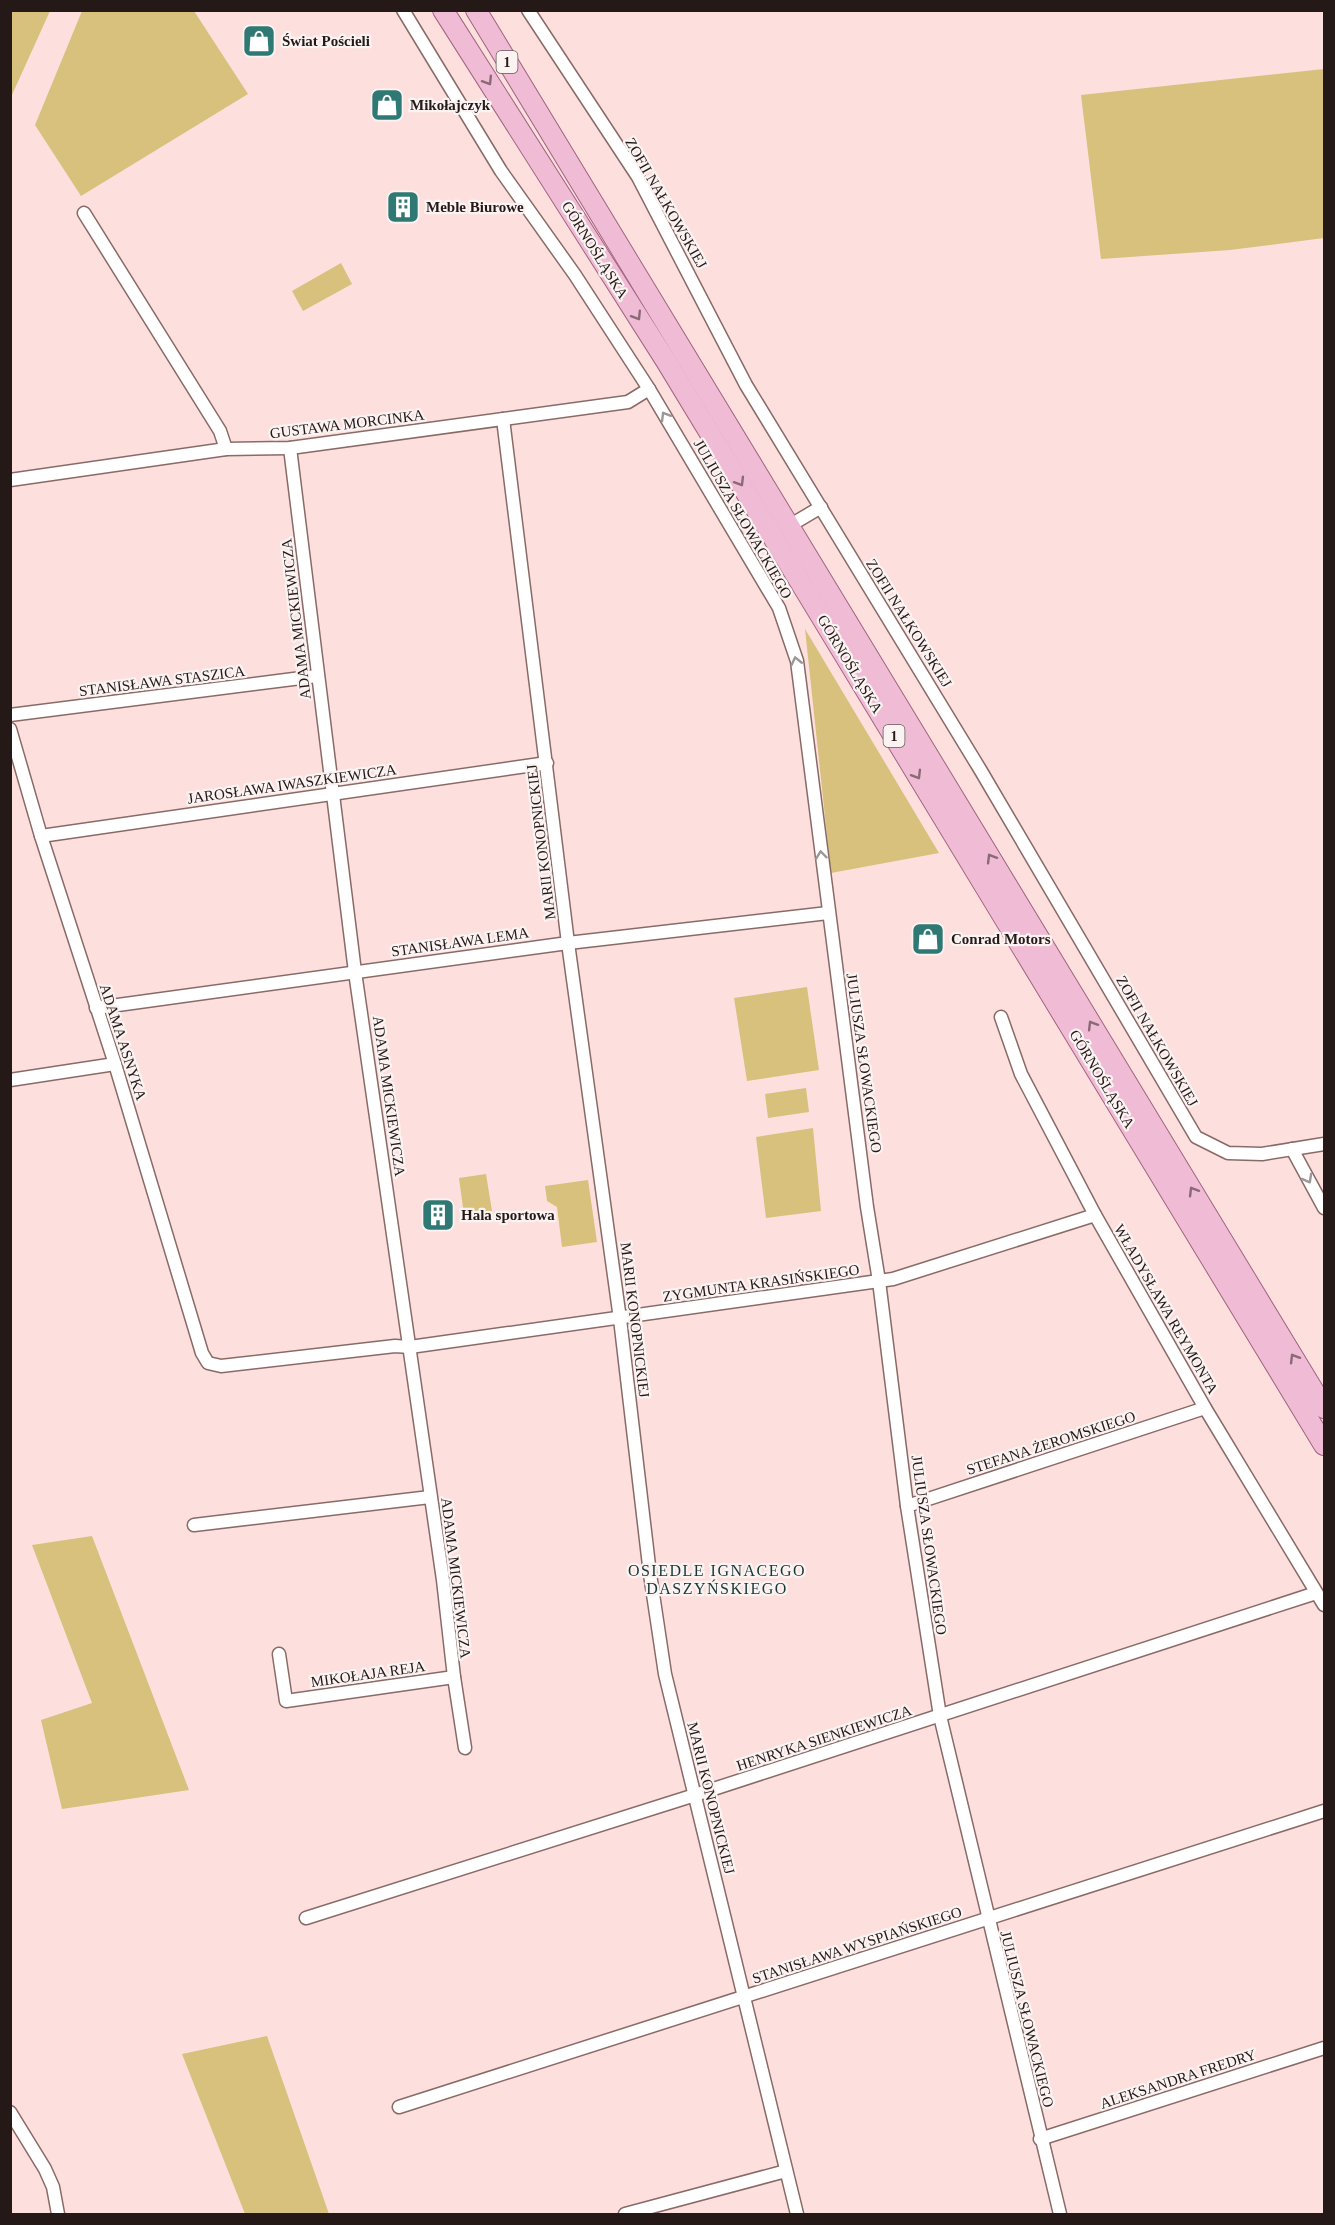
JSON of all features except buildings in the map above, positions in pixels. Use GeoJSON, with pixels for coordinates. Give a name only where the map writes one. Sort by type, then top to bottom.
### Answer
{"type":"FeatureCollection","features":[{"type":"Feature","properties":{"kind":"main road","name":"GÓRNOŚLĄSKA"},"geometry":{"type":"LineString","coordinates":[[443,10],[666,361],[1324,1445]]}},
{"type":"Feature","properties":{"kind":"main road","name":"GÓRNOŚLĄSKA"},"geometry":{"type":"LineString","coordinates":[[476,10],[1324,1408]]}},
{"type":"Feature","properties":{"kind":"street","name":"JULIUSZA SŁOWACKIEGO"},"geometry":{"type":"LineString","coordinates":[[403,10],[501,171],[574,275],[648,389],[779,608],[797,661],[907,1506],[940,1716],[1040,2139],[1060,2214]]}},
{"type":"Feature","properties":{"kind":"street","name":"ZOFII NAŁKOWSKIEJ"},"geometry":{"type":"LineString","coordinates":[[528,10],[638,177],[746,385],[975,762],[1196,1137],[1228,1153],[1262,1154],[1324,1144]]}},
{"type":"Feature","properties":{"kind":"street"},"geometry":{"type":"LineString","coordinates":[[84,213],[220,431],[226,449]]}},
{"type":"Feature","properties":{"kind":"street","name":"GUSTAWA MORCINKA"},"geometry":{"type":"LineString","coordinates":[[10,480],[226,449],[290,448],[628,402],[648,389]]}},
{"type":"Feature","properties":{"kind":"street","name":"MARII KONOPNICKIEJ"},"geometry":{"type":"LineString","coordinates":[[502,419],[568,943],[620,1318],[650,1574],[665,1674],[797,2214]]}},
{"type":"Feature","properties":{"kind":"street","name":"ADAMA MICKIEWICZA"},"geometry":{"type":"LineString","coordinates":[[290,448],[356,972],[465,1748]]}},
{"type":"Feature","properties":{"kind":"street"},"geometry":{"type":"LineString","coordinates":[[789,526],[821,507]]}},
{"type":"Feature","properties":{"kind":"street","name":"STANISŁAWA STASZICA"},"geometry":{"type":"LineString","coordinates":[[10,715],[317,676]]}},
{"type":"Feature","properties":{"kind":"street","name":"ADAMA ASNYKA"},"geometry":{"type":"LineString","coordinates":[[10,729],[41,836],[115,1064],[202,1353],[208,1363]]}},
{"type":"Feature","properties":{"kind":"street","name":"JAROSŁAWA IWASZKIEWICZA"},"geometry":{"type":"LineString","coordinates":[[41,836],[547,763]]}},
{"type":"Feature","properties":{"kind":"street","name":"STANISŁAWA LEMA"},"geometry":{"type":"LineString","coordinates":[[96,1008],[568,943],[828,913]]}},
{"type":"Feature","properties":{"kind":"street","name":"WŁADYSŁAWA REYMONTA"},"geometry":{"type":"LineString","coordinates":[[1001,1017],[1021,1074],[1095,1215],[1204,1408],[1324,1605]]}},
{"type":"Feature","properties":{"kind":"street"},"geometry":{"type":"LineString","coordinates":[[10,1080],[115,1064]]}},
{"type":"Feature","properties":{"kind":"street"},"geometry":{"type":"LineString","coordinates":[[1292,1149],[1324,1208]]}},
{"type":"Feature","properties":{"kind":"street","name":"ZYGMUNTA KRASIŃSKIEGO"},"geometry":{"type":"LineString","coordinates":[[208,1363],[221,1366],[395,1346],[410,1347],[894,1279],[1095,1215]]}},
{"type":"Feature","properties":{"kind":"street","name":"STEFANA ŻEROMSKIEGO"},"geometry":{"type":"LineString","coordinates":[[907,1506],[1204,1408]]}},
{"type":"Feature","properties":{"kind":"street"},"geometry":{"type":"LineString","coordinates":[[194,1526],[430,1497]]}},
{"type":"Feature","properties":{"kind":"street","name":"HENRYKA SIENKIEWICZA"},"geometry":{"type":"LineString","coordinates":[[306,1918],[940,1716],[1316,1593]]}},
{"type":"Feature","properties":{"kind":"street","name":"MIKOŁAJA REJA"},"geometry":{"type":"LineString","coordinates":[[279,1654],[286,1701],[454,1677]]}},
{"type":"Feature","properties":{"kind":"street","name":"STANISŁAWA WYSPIAŃSKIEGO"},"geometry":{"type":"LineString","coordinates":[[399,2107],[1324,1811]]}},
{"type":"Feature","properties":{"kind":"street","name":"ALEKSANDRA FREDRY"},"geometry":{"type":"LineString","coordinates":[[1040,2139],[1324,2048]]}},
{"type":"Feature","properties":{"kind":"street"},"geometry":{"type":"LineString","coordinates":[[10,2112],[45,2169],[53,2187],[58,2214]]}},
{"type":"Feature","properties":{"kind":"street"},"geometry":{"type":"LineString","coordinates":[[625,2214],[786,2171]]}},
{"type":"Feature","properties":{"kind":"shaded area"},"geometry":{"type":"Polygon","coordinates":[[[10,11],[50,11],[11,97],[10,11]]]}},
{"type":"Feature","properties":{"kind":"shaded area"},"geometry":{"type":"Polygon","coordinates":[[[82,11],[194,11],[248,94],[81,196],[35,125],[82,11]]]}},
{"type":"Feature","properties":{"kind":"shaded area"},"geometry":{"type":"Polygon","coordinates":[[[1324,69],[1324,238],[1230,250],[1101,259],[1081,95],[1324,69]]]}},
{"type":"Feature","properties":{"kind":"shaded area"},"geometry":{"type":"Polygon","coordinates":[[[341,263],[352,284],[303,311],[292,291],[341,263]]]}},
{"type":"Feature","properties":{"kind":"shaded area"},"geometry":{"type":"Polygon","coordinates":[[[805,629],[939,853],[831,873],[805,629]]]}},
{"type":"Feature","properties":{"kind":"shaded area"},"geometry":{"type":"Polygon","coordinates":[[[807,987],[819,1070],[747,1081],[734,998],[807,987]]]}},
{"type":"Feature","properties":{"kind":"shaded area"},"geometry":{"type":"Polygon","coordinates":[[[806,1088],[809,1112],[768,1118],[765,1094],[806,1088]]]}},
{"type":"Feature","properties":{"kind":"shaded area"},"geometry":{"type":"Polygon","coordinates":[[[813,1128],[821,1211],[766,1218],[756,1137],[813,1128]]]}},
{"type":"Feature","properties":{"kind":"shaded area"},"geometry":{"type":"Polygon","coordinates":[[[486,1174],[492,1211],[464,1215],[459,1178],[486,1174]]]}},
{"type":"Feature","properties":{"kind":"shaded area"},"geometry":{"type":"Polygon","coordinates":[[[588,1180],[597,1242],[562,1247],[557,1207],[547,1201],[545,1186],[588,1180]]]}},
{"type":"Feature","properties":{"kind":"shaded area"},"geometry":{"type":"Polygon","coordinates":[[[92,1536],[189,1790],[62,1809],[41,1720],[92,1703],[32,1545],[92,1536]]]}},
{"type":"Feature","properties":{"kind":"shaded area"},"geometry":{"type":"Polygon","coordinates":[[[267,2036],[329,2214],[245,2214],[182,2054],[267,2036]]]}},
{"type":"Feature","properties":{"kind":"place","name":"Świat Pościeli"},"geometry":{"type":"Point","coordinates":[259,41]}},
{"type":"Feature","properties":{"kind":"place","name":"Mikołajczyk"},"geometry":{"type":"Point","coordinates":[387,105]}},
{"type":"Feature","properties":{"kind":"place","name":"Meble Biurowe"},"geometry":{"type":"Point","coordinates":[403,207]}},
{"type":"Feature","properties":{"kind":"place","name":"Conrad Motors"},"geometry":{"type":"Point","coordinates":[928,939]}},
{"type":"Feature","properties":{"kind":"place","name":"Hala sportowa"},"geometry":{"type":"Point","coordinates":[438,1215]}},
{"type":"Feature","properties":{"kind":"district","name":"OSIEDLE IGNACEGO DASZYŃSKIEGO"},"geometry":{"type":"Point","coordinates":[717,1579]}}]}
